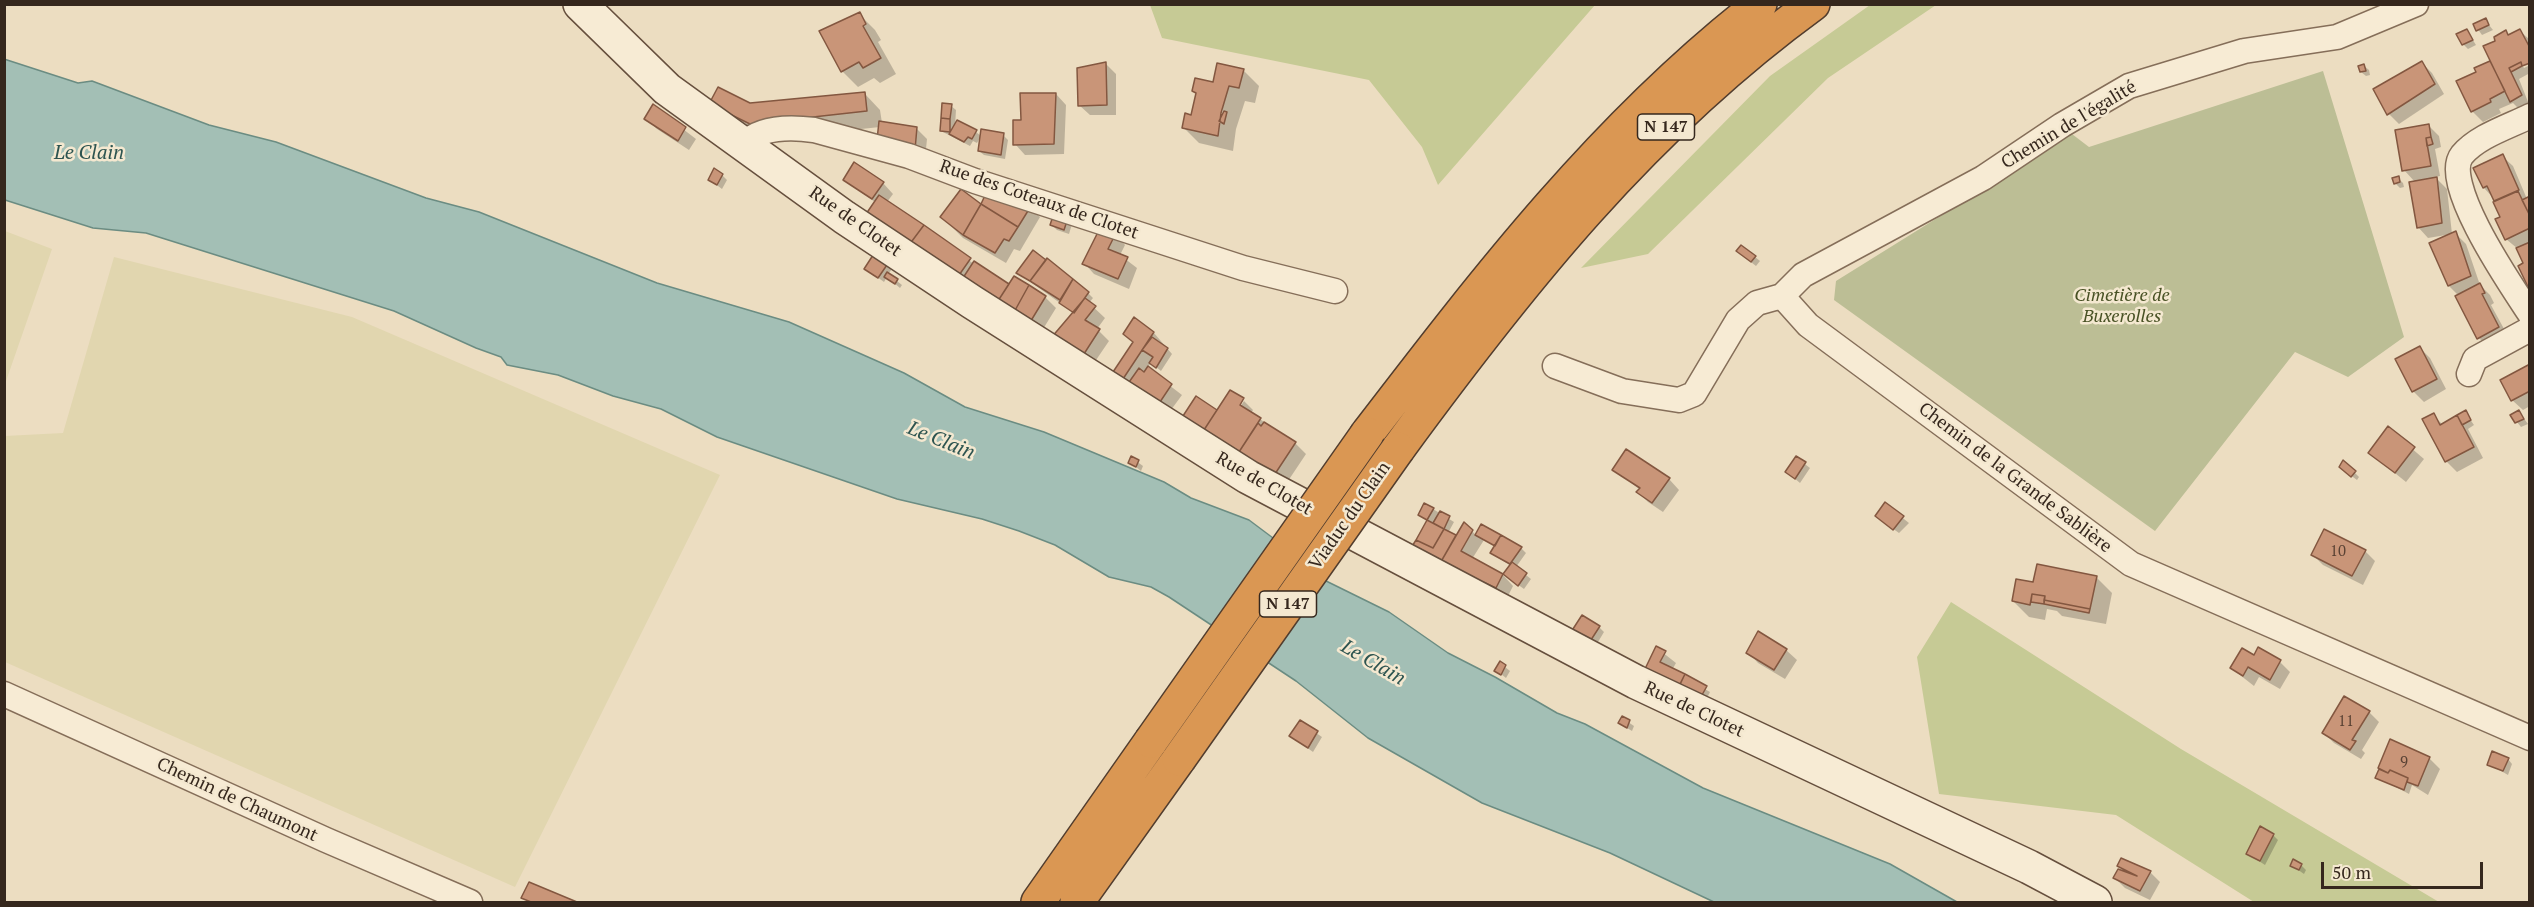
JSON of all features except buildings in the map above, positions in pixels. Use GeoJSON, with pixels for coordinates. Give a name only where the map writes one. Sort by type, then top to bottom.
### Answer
{"type":"FeatureCollection","features":[{"type":"Feature","properties":{"kind":"highway","name":"Viaduc du Clain"},"geometry":{"type":"LineString","coordinates":[[1038,903],[1366,434],[1524,235],[1598,150],[1647,101],[1760,4]]}},
{"type":"Feature","properties":{"kind":"highway","name":"Viaduc du Clain"},"geometry":{"type":"LineString","coordinates":[[1077,903],[1398,449],[1508,303],[1624,169],[1713,82],[1813,4]]}},
{"type":"Feature","properties":{"kind":"main road","name":"Rue de Clotet"},"geometry":{"type":"LineString","coordinates":[[580,4],[667,89],[844,217],[972,302],[1248,477],[1636,682],[2029,867],[2095,903]]}},
{"type":"Feature","properties":{"kind":"street","name":"Chemin de l'égalité"},"geometry":{"type":"LineString","coordinates":[[1782,296],[1803,275],[1983,177],[2062,125],[2129,86],[2244,51],[2337,38],[2416,4]]}},
{"type":"Feature","properties":{"kind":"street"},"geometry":{"type":"LineString","coordinates":[[2529,116],[2475,143],[2460,156],[2458,176],[2481,238],[2529,314]]}},
{"type":"Feature","properties":{"kind":"street","name":"Rue des Coteaux de Clotet"},"geometry":{"type":"LineString","coordinates":[[744,144],[752,136],[765,131],[799,128],[814,130],[909,156],[975,181],[1243,268],[1335,291]]}},
{"type":"Feature","properties":{"kind":"street"},"geometry":{"type":"LineString","coordinates":[[1555,366],[1622,391],[1679,400],[1694,394],[1738,320],[1757,303],[1782,296]]}},
{"type":"Feature","properties":{"kind":"street","name":"Chemin de la Grande Sablière"},"geometry":{"type":"LineString","coordinates":[[1782,296],[1808,325],[2131,564],[2529,738]]}},
{"type":"Feature","properties":{"kind":"street"},"geometry":{"type":"LineString","coordinates":[[2469,374],[2475,359],[2529,329]]}},
{"type":"Feature","properties":{"kind":"street","name":"Chemin de Chaumont"},"geometry":{"type":"LineString","coordinates":[[4,694],[470,903]]}},
{"type":"Feature","properties":{"kind":"shaded area"},"geometry":{"type":"Polygon","coordinates":[[[5,231],[52,249],[5,384],[5,231]]]}},
{"type":"Feature","properties":{"kind":"shaded area"},"geometry":{"type":"Polygon","coordinates":[[[114,257],[352,317],[720,475],[515,887],[5,662],[5,436],[63,433],[114,257]]]}},
{"type":"Feature","properties":{"kind":"green space"},"geometry":{"type":"Polygon","coordinates":[[[1150,4],[1595,5],[1438,185],[1422,147],[1369,80],[1162,38],[1150,4]]]}},
{"type":"Feature","properties":{"kind":"green space"},"geometry":{"type":"Polygon","coordinates":[[[1870,5],[1936,5],[1828,78],[1648,254],[1581,268],[1770,76],[1870,5]]]}},
{"type":"Feature","properties":{"kind":"green space","name":"Cimetière de Buxerolles"},"geometry":{"type":"Polygon","coordinates":[[[2323,71],[2404,337],[2348,377],[2295,352],[2155,531],[1834,300],[1836,281],[1979,192],[2068,131],[2089,147],[2323,71]]]}},
{"type":"Feature","properties":{"kind":"green space"},"geometry":{"type":"Polygon","coordinates":[[[1951,602],[2181,749],[2439,902],[2254,902],[2116,815],[1939,794],[1917,657],[1951,602]]]}},
{"type":"Feature","properties":{"kind":"water","name":"Le Clain"},"geometry":{"type":"Polygon","coordinates":[[[4,59],[78,83],[92,81],[209,125],[276,142],[426,198],[479,212],[657,283],[789,322],[904,373],[965,407],[1044,432],[1164,482],[1191,498],[1249,520],[1301,559],[1320,578],[1389,612],[1448,653],[1557,713],[1585,724],[1703,788],[1890,864],[1957,902],[1714,902],[1610,853],[1482,803],[1368,738],[1296,681],[1169,597],[1151,587],[1109,577],[1055,545],[982,519],[897,499],[717,437],[661,409],[613,396],[558,375],[507,365],[501,357],[394,311],[146,233],[93,228],[5,200],[4,59]]]}}]}
